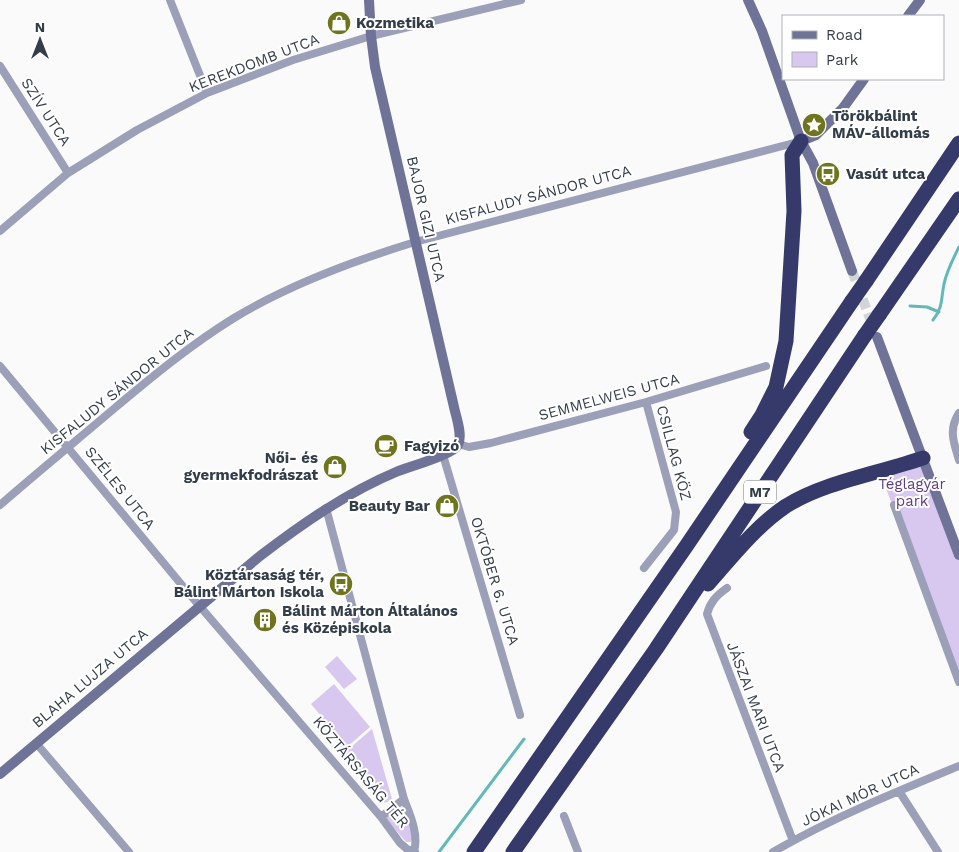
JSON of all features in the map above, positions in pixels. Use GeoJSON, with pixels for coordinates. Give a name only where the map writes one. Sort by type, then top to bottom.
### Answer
{"type":"FeatureCollection","features":[{"type":"Feature","properties":{"kind":"highway"},"geometry":{"type":"LineString","coordinates":[[687,545],[706,501],[762,415],[776,387],[786,340],[789,311],[794,211],[792,155],[801,141]]}},
{"type":"Feature","properties":{"kind":"highway","name":"M7"},"geometry":{"type":"LineString","coordinates":[[474,852],[687,545],[959,143]]}},
{"type":"Feature","properties":{"kind":"highway","name":"M7"},"geometry":{"type":"LineString","coordinates":[[513,852],[656,649],[871,336],[879,315],[959,199]]}},
{"type":"Feature","properties":{"kind":"highway"},"geometry":{"type":"LineString","coordinates":[[656,649],[677,630],[708,585],[733,555],[753,534],[786,507],[799,499],[828,488],[923,458]]}},
{"type":"Feature","properties":{"kind":"street"},"geometry":{"type":"LineString","coordinates":[[170,0],[207,93]]}},
{"type":"Feature","properties":{"kind":"street","name":"BAJOR GIZI UTCA"},"geometry":{"type":"LineString","coordinates":[[369,0],[375,67],[454,407],[459,435],[458,444]]}},
{"type":"Feature","properties":{"kind":"street","name":"KEREKDOMB UTCA"},"geometry":{"type":"LineString","coordinates":[[0,231],[68,173],[136,130],[207,93],[293,60],[371,36],[521,0]]}},
{"type":"Feature","properties":{"kind":"street"},"geometry":{"type":"LineString","coordinates":[[748,0],[762,31],[801,141],[812,163],[852,271]]}},
{"type":"Feature","properties":{"kind":"street"},"geometry":{"type":"LineString","coordinates":[[909,15],[920,0]]}},
{"type":"Feature","properties":{"kind":"street","name":"SZÍV UTCA"},"geometry":{"type":"LineString","coordinates":[[0,66],[68,173]]}},
{"type":"Feature","properties":{"kind":"street"},"geometry":{"type":"LineString","coordinates":[[801,141],[816,134],[843,108],[863,80]]}},
{"type":"Feature","properties":{"kind":"street","name":"KISFALUDY SÁNDOR UTCA"},"geometry":{"type":"LineString","coordinates":[[0,505],[168,364],[235,317],[304,282],[364,257],[415,242],[801,141]]}},
{"type":"Feature","properties":{"kind":"street"},"geometry":{"type":"LineString","coordinates":[[871,336],[957,542],[959,555]]}},
{"type":"Feature","properties":{"kind":"street","name":"SZÉLES UTCA"},"geometry":{"type":"LineString","coordinates":[[0,366],[200,606]]}},
{"type":"Feature","properties":{"kind":"street","name":"SEMMELWEIS UTCA"},"geometry":{"type":"LineString","coordinates":[[458,444],[469,447],[491,443],[646,402],[766,366]]}},
{"type":"Feature","properties":{"kind":"street","name":"CSILLAG KÖZ"},"geometry":{"type":"LineString","coordinates":[[644,568],[674,530],[676,512],[646,402]]}},
{"type":"Feature","properties":{"kind":"street"},"geometry":{"type":"LineString","coordinates":[[959,413],[954,423],[952,437],[959,460]]}},
{"type":"Feature","properties":{"kind":"street"},"geometry":{"type":"LineString","coordinates":[[200,606],[260,556],[326,508],[396,472],[443,455],[453,450],[458,444]]}},
{"type":"Feature","properties":{"kind":"street","name":"OKTÓBER 6. UTCA"},"geometry":{"type":"LineString","coordinates":[[443,455],[520,715]]}},
{"type":"Feature","properties":{"kind":"street"},"geometry":{"type":"LineString","coordinates":[[894,504],[959,682]]}},
{"type":"Feature","properties":{"kind":"street","name":"KÖZTÁRSASÁG TÉR"},"geometry":{"type":"LineString","coordinates":[[200,606],[381,817],[400,843],[406,849],[414,851],[416,843],[414,826],[404,799],[326,508]]}},
{"type":"Feature","properties":{"kind":"street","name":"JÁSZAI MARI UTCA"},"geometry":{"type":"LineString","coordinates":[[727,588],[716,596],[707,614],[793,841]]}},
{"type":"Feature","properties":{"kind":"street","name":"BLAHA LUJZA UTCA"},"geometry":{"type":"LineString","coordinates":[[0,774],[200,606]]}},
{"type":"Feature","properties":{"kind":"street"},"geometry":{"type":"LineString","coordinates":[[36,743],[129,852]]}},
{"type":"Feature","properties":{"kind":"street","name":"JÓKAI MÓR UTCA"},"geometry":{"type":"LineString","coordinates":[[773,852],[899,791],[959,766]]}},
{"type":"Feature","properties":{"kind":"street"},"geometry":{"type":"LineString","coordinates":[[899,791],[938,852]]}},
{"type":"Feature","properties":{"kind":"street"},"geometry":{"type":"LineString","coordinates":[[381,817],[404,799]]}},
{"type":"Feature","properties":{"kind":"street"},"geometry":{"type":"LineString","coordinates":[[564,816],[578,852]]}},
{"type":"Feature","properties":{"kind":"green space","name":"Téglagyár park"},"geometry":{"type":"Polygon","coordinates":[[[923,458],[959,542],[959,682],[913,556],[880,474],[923,458]]]}},
{"type":"Feature","properties":{"kind":"green space"},"geometry":{"type":"Polygon","coordinates":[[[337,656],[357,679],[344,689],[325,667],[337,656]]]}},
{"type":"Feature","properties":{"kind":"green space"},"geometry":{"type":"Polygon","coordinates":[[[334,684],[370,727],[347,747],[311,704],[334,684]]]}},
{"type":"Feature","properties":{"kind":"green space"},"geometry":{"type":"Polygon","coordinates":[[[372,729],[392,799],[385,803],[343,754],[372,729]]]}},
{"type":"Feature","properties":{"kind":"green space"},"geometry":{"type":"Polygon","coordinates":[[[402,807],[405,810],[413,837],[411,842],[406,842],[387,820],[387,816],[402,807]]]}},
{"type":"Feature","properties":{"kind":"waterway"},"geometry":{"type":"LineString","coordinates":[[933,320],[940,307],[950,265],[959,247]]}},
{"type":"Feature","properties":{"kind":"waterway"},"geometry":{"type":"LineString","coordinates":[[910,306],[927,307],[939,312]]}},
{"type":"Feature","properties":{"kind":"waterway"},"geometry":{"type":"LineString","coordinates":[[439,852],[524,739]]}},
{"type":"Feature","properties":{"kind":"tunnel"},"geometry":{"type":"LineString","coordinates":[[852,271],[874,329]]}},
{"type":"Feature","properties":{"kind":"place","name":"Kozmetika"},"geometry":{"type":"Point","coordinates":[339,23]}},
{"type":"Feature","properties":{"kind":"place","name":"Törökbálint MÁV-állomás"},"geometry":{"type":"Point","coordinates":[814,125]}},
{"type":"Feature","properties":{"kind":"place","name":"Vasút utca"},"geometry":{"type":"Point","coordinates":[828,174]}},
{"type":"Feature","properties":{"kind":"place","name":"Fagyizó"},"geometry":{"type":"Point","coordinates":[386,446]}},
{"type":"Feature","properties":{"kind":"place","name":"Női- és gyermekfodrászat"},"geometry":{"type":"Point","coordinates":[335,467]}},
{"type":"Feature","properties":{"kind":"place","name":"Beauty Bar"},"geometry":{"type":"Point","coordinates":[447,506]}},
{"type":"Feature","properties":{"kind":"place","name":"Köztársaság tér, Bálint Márton Iskola"},"geometry":{"type":"Point","coordinates":[341,584]}},
{"type":"Feature","properties":{"kind":"place","name":"Bálint Márton Általános és Középiskola"},"geometry":{"type":"Point","coordinates":[265,620]}}]}
